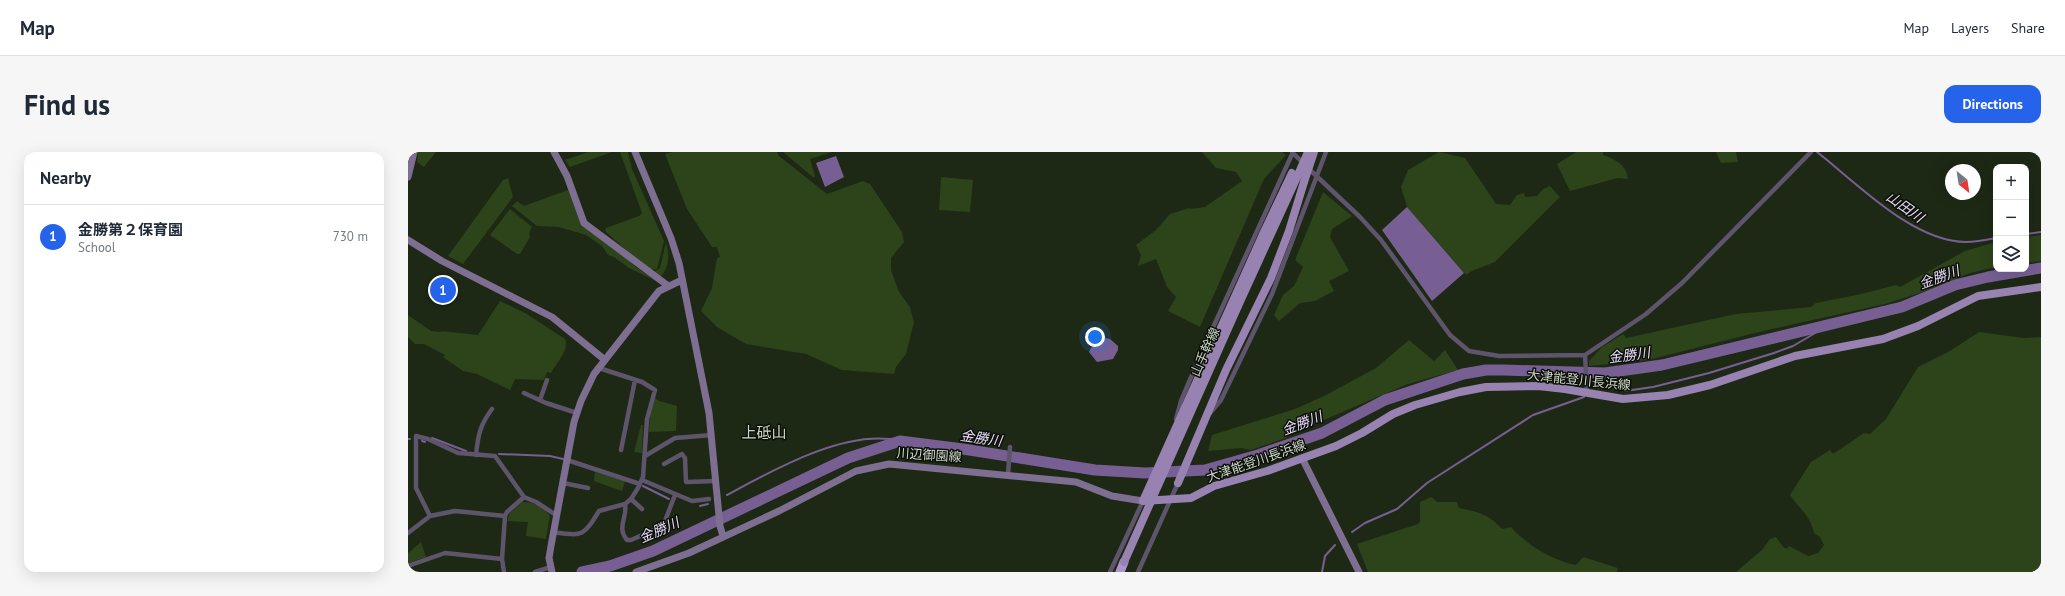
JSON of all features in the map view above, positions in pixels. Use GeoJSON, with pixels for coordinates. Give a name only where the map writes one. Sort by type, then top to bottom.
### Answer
{"type":"FeatureCollection","features":[{"type":"Feature","properties":{"kind":"highway"},"geometry":{"type":"LineString","coordinates":[[1120,572],[1124,562]]}},
{"type":"Feature","properties":{"kind":"main road"},"geometry":{"type":"LineString","coordinates":[[1143,500],[1172,434],[1295,175],[1303,152]]}},
{"type":"Feature","properties":{"kind":"main road","name":"山手幹線"},"geometry":{"type":"LineString","coordinates":[[1124,562],[1295,175],[1308,152]]}},
{"type":"Feature","properties":{"kind":"main road"},"geometry":{"type":"LineString","coordinates":[[1178,483],[1226,370],[1271,278],[1289,231],[1314,152]]}},
{"type":"Feature","properties":{"kind":"main road","name":"大津能登川長浜線"},"geometry":{"type":"LineString","coordinates":[[1143,500],[1191,498],[1214,486],[1252,476],[1347,441],[1393,414],[1414,405],[1460,392],[1486,387],[1538,386],[1587,390],[1623,399],[1668,395],[1710,385],[1794,356],[1883,339],[1918,326],[1978,296],[2041,287]]}},
{"type":"Feature","properties":{"kind":"street"},"geometry":{"type":"LineString","coordinates":[[408,177],[414,152]]}},
{"type":"Feature","properties":{"kind":"street"},"geometry":{"type":"LineString","coordinates":[[554,152],[567,176],[584,223],[667,286]]}},
{"type":"Feature","properties":{"kind":"street"},"geometry":{"type":"LineString","coordinates":[[636,152],[671,238],[682,280],[712,435],[718,507],[722,534]]}},
{"type":"Feature","properties":{"kind":"street"},"geometry":{"type":"LineString","coordinates":[[1172,434],[1181,401],[1292,152],[1360,217],[1381,240],[1450,335],[1469,351],[1499,356],[1585,355],[1646,314],[1682,283],[1810,152]]}},
{"type":"Feature","properties":{"kind":"street"},"geometry":{"type":"LineString","coordinates":[[1204,421],[1221,400],[1272,294],[1326,152]]}},
{"type":"Feature","properties":{"kind":"street"},"geometry":{"type":"LineString","coordinates":[[408,240],[442,261],[552,317],[605,360]]}},
{"type":"Feature","properties":{"kind":"street"},"geometry":{"type":"LineString","coordinates":[[535,572],[551,569],[549,558],[567,460],[577,413],[588,387],[599,368],[659,291],[682,280]]}},
{"type":"Feature","properties":{"kind":"street"},"geometry":{"type":"LineString","coordinates":[[1585,355],[1587,390]]}},
{"type":"Feature","properties":{"kind":"street"},"geometry":{"type":"LineString","coordinates":[[553,532],[576,535],[586,531],[599,512],[625,504],[631,500],[641,482],[645,456],[646,419],[655,390],[635,380],[599,368]]}},
{"type":"Feature","properties":{"kind":"street"},"geometry":{"type":"LineString","coordinates":[[540,400],[547,380]]}},
{"type":"Feature","properties":{"kind":"street"},"geometry":{"type":"LineString","coordinates":[[621,450],[635,380]]}},
{"type":"Feature","properties":{"kind":"street"},"geometry":{"type":"LineString","coordinates":[[524,393],[577,413]]}},
{"type":"Feature","properties":{"kind":"street"},"geometry":{"type":"LineString","coordinates":[[476,455],[477,438],[482,423],[492,409]]}},
{"type":"Feature","properties":{"kind":"street"},"geometry":{"type":"LineString","coordinates":[[645,456],[675,438],[712,435]]}},
{"type":"Feature","properties":{"kind":"street"},"geometry":{"type":"LineString","coordinates":[[430,516],[416,488],[416,436],[428,439],[458,453],[496,456],[524,497],[536,502],[556,515]]}},
{"type":"Feature","properties":{"kind":"street"},"geometry":{"type":"LineString","coordinates":[[1008,474],[1010,447]]}},
{"type":"Feature","properties":{"kind":"street"},"geometry":{"type":"LineString","coordinates":[[664,464],[682,454],[684,456],[686,482],[716,481]]}},
{"type":"Feature","properties":{"kind":"street"},"geometry":{"type":"LineString","coordinates":[[1302,458],[1359,572]]}},
{"type":"Feature","properties":{"kind":"street"},"geometry":{"type":"LineString","coordinates":[[567,460],[641,482],[692,501],[709,498]]}},
{"type":"Feature","properties":{"kind":"street","name":"川辺御園線"},"geometry":{"type":"LineString","coordinates":[[636,572],[689,553],[722,534],[779,511],[856,471],[889,464],[904,464],[1008,474],[1076,482],[1117,497],[1143,500]]}},
{"type":"Feature","properties":{"kind":"street"},"geometry":{"type":"LineString","coordinates":[[563,483],[588,488]]}},
{"type":"Feature","properties":{"kind":"street"},"geometry":{"type":"LineString","coordinates":[[1138,572],[1178,483]]}},
{"type":"Feature","properties":{"kind":"street"},"geometry":{"type":"LineString","coordinates":[[625,504],[626,509],[621,526],[624,537],[631,540],[664,526],[675,495]]}},
{"type":"Feature","properties":{"kind":"street"},"geometry":{"type":"LineString","coordinates":[[504,572],[502,559],[505,516],[507,512],[524,497]]}},
{"type":"Feature","properties":{"kind":"street"},"geometry":{"type":"LineString","coordinates":[[631,500],[642,509]]}},
{"type":"Feature","properties":{"kind":"street"},"geometry":{"type":"LineString","coordinates":[[1110,572],[1143,500]]}},
{"type":"Feature","properties":{"kind":"street"},"geometry":{"type":"LineString","coordinates":[[408,533],[430,516],[455,511],[505,516]]}},
{"type":"Feature","properties":{"kind":"street"},"geometry":{"type":"LineString","coordinates":[[408,566],[444,553],[502,559]]}},
{"type":"Feature","properties":{"kind":"green space"},"geometry":{"type":"Polygon","coordinates":[[[418,152],[436,152],[424,167],[417,162],[418,152]]]}},
{"type":"Feature","properties":{"kind":"green space"},"geometry":{"type":"Polygon","coordinates":[[[588,152],[612,152],[570,167],[565,160],[588,152]]]}},
{"type":"Feature","properties":{"kind":"green space"},"geometry":{"type":"Polygon","coordinates":[[[620,152],[628,152],[632,169],[664,241],[657,269],[651,270],[638,261],[605,231],[606,228],[639,216],[642,213],[620,152]]]}},
{"type":"Feature","properties":{"kind":"green space"},"geometry":{"type":"Polygon","coordinates":[[[673,152],[777,152],[779,156],[827,194],[863,181],[870,184],[902,232],[904,242],[891,258],[891,270],[899,292],[910,307],[914,322],[906,354],[896,367],[894,374],[842,370],[806,354],[746,344],[717,327],[701,311],[712,288],[717,258],[720,257],[717,247],[712,247],[687,209],[665,154],[673,152]]]}},
{"type":"Feature","properties":{"kind":"green space"},"geometry":{"type":"Polygon","coordinates":[[[783,152],[832,152],[810,159],[815,176],[814,178],[783,152]]]}},
{"type":"Feature","properties":{"kind":"green space"},"geometry":{"type":"Polygon","coordinates":[[[1202,152],[1282,152],[1286,155],[1264,179],[1200,327],[1168,311],[1176,297],[1167,287],[1156,259],[1138,266],[1141,255],[1136,245],[1156,230],[1170,214],[1189,208],[1205,207],[1242,181],[1236,172],[1216,168],[1202,152]]]}},
{"type":"Feature","properties":{"kind":"green space"},"geometry":{"type":"Polygon","coordinates":[[[1439,152],[1465,158],[1496,204],[1510,205],[1517,195],[1524,193],[1525,197],[1537,196],[1543,189],[1550,186],[1560,197],[1495,262],[1466,275],[1407,207],[1401,187],[1408,170],[1439,152]]]}},
{"type":"Feature","properties":{"kind":"green space"},"geometry":{"type":"Polygon","coordinates":[[[1576,152],[1603,152],[1603,155],[1612,158],[1623,166],[1628,179],[1618,178],[1570,191],[1557,164],[1576,152]]]}},
{"type":"Feature","properties":{"kind":"green space"},"geometry":{"type":"Polygon","coordinates":[[[1716,152],[1736,152],[1738,162],[1721,163],[1716,152]]]}},
{"type":"Feature","properties":{"kind":"green space"},"geometry":{"type":"Polygon","coordinates":[[[941,177],[973,180],[970,212],[939,210],[941,177]]]}},
{"type":"Feature","properties":{"kind":"green space"},"geometry":{"type":"Polygon","coordinates":[[[508,178],[513,197],[463,264],[448,256],[503,180],[508,178]]]}},
{"type":"Feature","properties":{"kind":"green space"},"geometry":{"type":"Polygon","coordinates":[[[568,190],[581,224],[613,246],[636,267],[656,281],[629,268],[614,257],[608,255],[602,246],[586,235],[559,227],[537,226],[512,206],[517,201],[524,206],[568,190]]]}},
{"type":"Feature","properties":{"kind":"green space"},"geometry":{"type":"Polygon","coordinates":[[[1323,192],[1352,216],[1332,229],[1330,237],[1349,271],[1329,281],[1334,291],[1315,301],[1300,303],[1279,321],[1274,315],[1283,295],[1294,286],[1303,267],[1295,260],[1323,192]]]}},
{"type":"Feature","properties":{"kind":"green space"},"geometry":{"type":"Polygon","coordinates":[[[510,209],[532,227],[529,233],[530,237],[520,254],[517,254],[490,235],[510,209]]]}},
{"type":"Feature","properties":{"kind":"green space"},"geometry":{"type":"Polygon","coordinates":[[[2041,235],[2041,261],[2029,263],[2029,237],[2041,235]]]}},
{"type":"Feature","properties":{"kind":"green space"},"geometry":{"type":"Polygon","coordinates":[[[666,242],[668,260],[666,268],[661,276],[654,272],[660,268],[666,242]]]}},
{"type":"Feature","properties":{"kind":"green space"},"geometry":{"type":"Polygon","coordinates":[[[1993,243],[1993,268],[1970,273],[1926,291],[1885,304],[1759,332],[1648,360],[1589,366],[1589,361],[1602,347],[1623,334],[1626,338],[1736,314],[1811,307],[1816,303],[1896,285],[1900,287],[1965,251],[1993,243]]]}},
{"type":"Feature","properties":{"kind":"green space"},"geometry":{"type":"Polygon","coordinates":[[[500,301],[527,314],[565,339],[566,348],[562,356],[551,373],[547,372],[544,380],[515,379],[510,390],[477,374],[463,371],[443,357],[445,355],[424,344],[415,344],[408,337],[408,315],[431,331],[478,335],[500,301]]]}},
{"type":"Feature","properties":{"kind":"green space"},"geometry":{"type":"Polygon","coordinates":[[[1979,332],[2024,338],[2041,337],[2041,572],[1736,572],[1762,550],[1770,539],[1776,537],[1783,547],[1787,549],[1789,546],[1808,556],[1818,553],[1824,545],[1820,537],[1814,533],[1807,517],[1790,495],[1811,462],[1830,450],[1833,454],[1864,433],[1870,434],[1886,419],[1918,367],[1950,351],[1979,332]]]}},
{"type":"Feature","properties":{"kind":"green space"},"geometry":{"type":"Polygon","coordinates":[[[1409,340],[1434,361],[1445,350],[1458,370],[1408,384],[1312,425],[1309,423],[1297,426],[1289,437],[1251,450],[1241,448],[1208,451],[1212,435],[1295,409],[1326,395],[1376,368],[1409,340]]]}},
{"type":"Feature","properties":{"kind":"green space"},"geometry":{"type":"Polygon","coordinates":[[[655,398],[659,401],[677,406],[676,431],[649,432],[650,413],[655,398]]]}},
{"type":"Feature","properties":{"kind":"green space"},"geometry":{"type":"Polygon","coordinates":[[[641,425],[643,425],[642,453],[634,452],[641,425]]]}},
{"type":"Feature","properties":{"kind":"green space"},"geometry":{"type":"Polygon","coordinates":[[[595,472],[625,481],[622,491],[594,481],[595,472]]]}},
{"type":"Feature","properties":{"kind":"green space"},"geometry":{"type":"Polygon","coordinates":[[[1431,497],[1437,502],[1457,502],[1459,508],[1483,514],[1502,529],[1511,527],[1532,546],[1549,556],[1576,565],[1583,557],[1618,568],[1617,572],[1368,572],[1357,544],[1418,524],[1420,522],[1420,502],[1431,497]]]}},
{"type":"Feature","properties":{"kind":"green space"},"geometry":{"type":"Polygon","coordinates":[[[522,502],[538,506],[550,516],[546,539],[526,536],[528,522],[507,521],[510,513],[522,502]]]}},
{"type":"Feature","properties":{"kind":"green space"},"geometry":{"type":"Polygon","coordinates":[[[421,542],[426,557],[408,563],[408,553],[421,542]]]}},
{"type":"Feature","properties":{"kind":"shaded area"},"geometry":{"type":"Polygon","coordinates":[[[836,156],[844,177],[825,187],[816,163],[836,156]]]}},
{"type":"Feature","properties":{"kind":"shaded area"},"geometry":{"type":"Polygon","coordinates":[[[1407,207],[1464,273],[1432,301],[1382,230],[1407,207]]]}},
{"type":"Feature","properties":{"kind":"shaded area"},"geometry":{"type":"Polygon","coordinates":[[[1101,337],[1110,339],[1118,346],[1118,350],[1113,359],[1097,362],[1089,352],[1092,346],[1101,337]]]}},
{"type":"Feature","properties":{"kind":"waterway","name":"山田川"},"geometry":{"type":"LineString","coordinates":[[1817,152],[1887,209],[1906,222],[1926,232],[1946,239],[1966,242],[1993,238]]}},
{"type":"Feature","properties":{"kind":"waterway","name":"山田川"},"geometry":{"type":"LineString","coordinates":[[2029,234],[2041,232]]}},
{"type":"Feature","properties":{"kind":"waterway","name":"金勝川"},"geometry":{"type":"LineString","coordinates":[[582,572],[610,566],[653,551],[848,458],[900,441],[963,449],[1095,470],[1145,473],[1205,470],[1258,455],[1322,433],[1385,400],[1463,374],[1486,370],[1605,373],[1662,365],[1902,307],[1955,285],[1988,277],[2041,268]]}},
{"type":"Feature","properties":{"kind":"waterway"},"geometry":{"type":"LineString","coordinates":[[1625,391],[1653,387],[1709,373],[1774,353],[1793,346],[1829,325]]}},
{"type":"Feature","properties":{"kind":"waterway"},"geometry":{"type":"LineString","coordinates":[[1352,532],[1365,523],[1397,509],[1427,483],[1533,415],[1584,397]]}},
{"type":"Feature","properties":{"kind":"waterway"},"geometry":{"type":"LineString","coordinates":[[432,438],[466,451]]}},
{"type":"Feature","properties":{"kind":"waterway"},"geometry":{"type":"LineString","coordinates":[[727,495],[766,474],[811,454],[834,446],[857,440],[879,439],[900,441]]}},
{"type":"Feature","properties":{"kind":"waterway"},"geometry":{"type":"LineString","coordinates":[[499,454],[550,456],[563,459]]}},
{"type":"Feature","properties":{"kind":"waterway"},"geometry":{"type":"LineString","coordinates":[[643,486],[669,499]]}},
{"type":"Feature","properties":{"kind":"waterway"},"geometry":{"type":"LineString","coordinates":[[700,506],[708,504]]}},
{"type":"Feature","properties":{"kind":"waterway"},"geometry":{"type":"LineString","coordinates":[[1322,572],[1325,556],[1335,545]]}},
{"type":"Feature","properties":{"kind":"place","name":"金勝第２保育園"},"geometry":{"type":"Point","coordinates":[443,290]}},
{"type":"Feature","properties":{"kind":"district","name":"上砥山"},"geometry":{"type":"Point","coordinates":[764,432]}}]}
